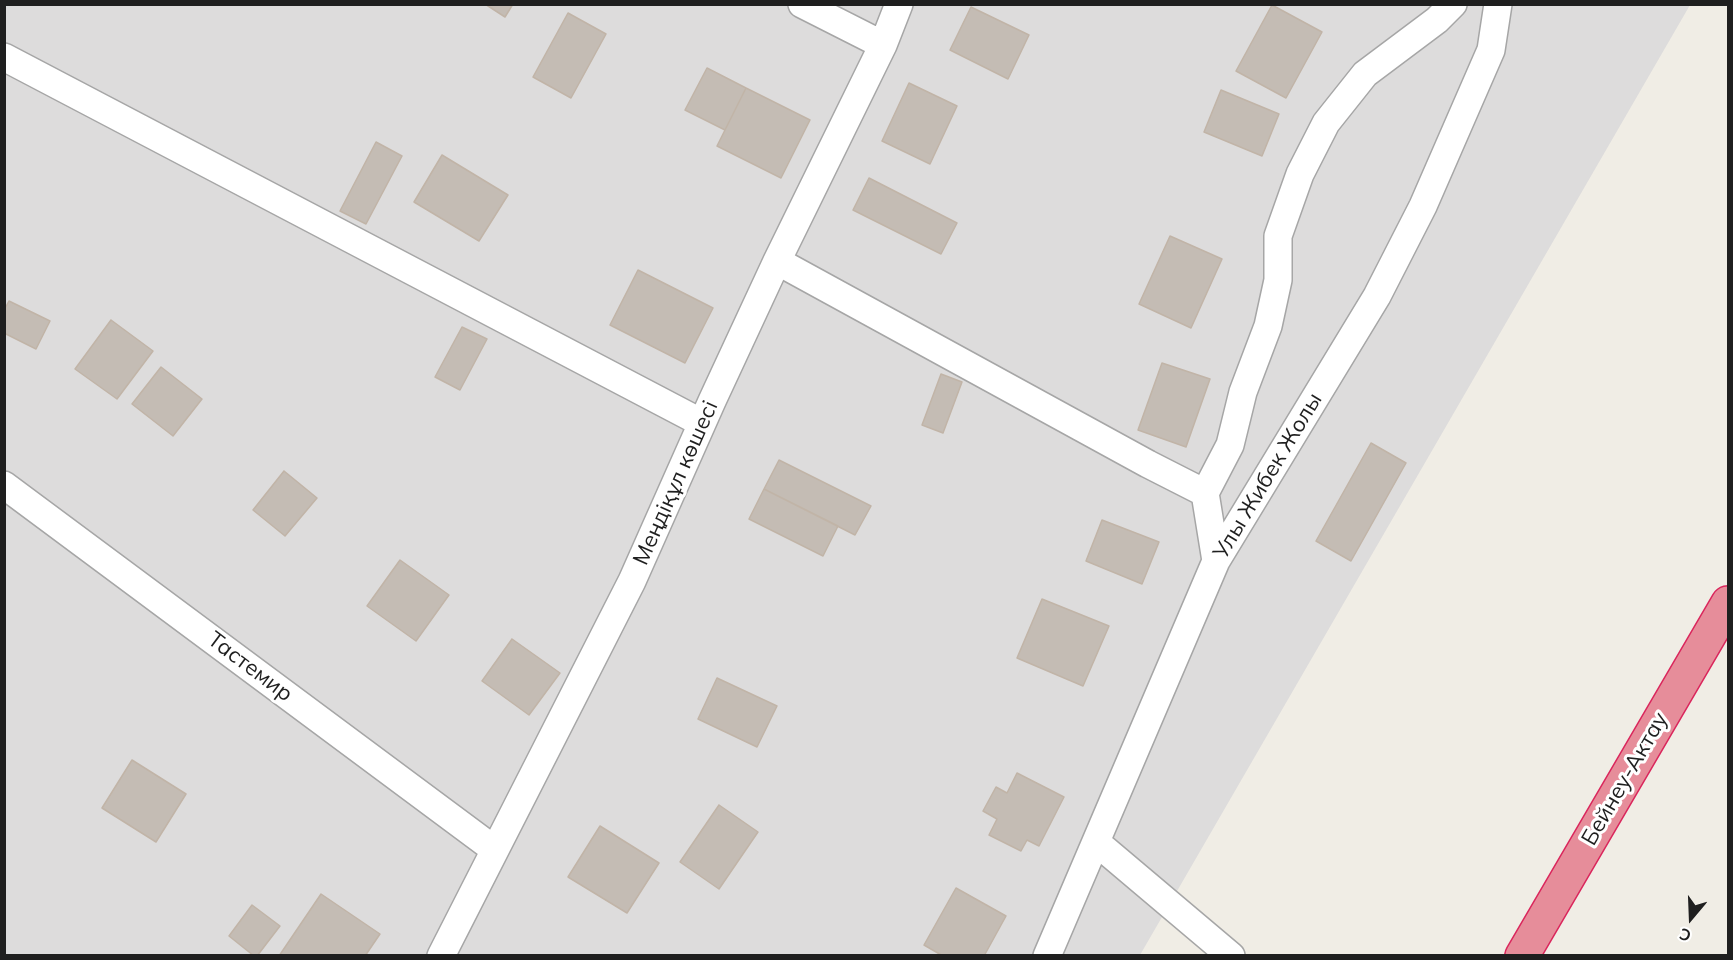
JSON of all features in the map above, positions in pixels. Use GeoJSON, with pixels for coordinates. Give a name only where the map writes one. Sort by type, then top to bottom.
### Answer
{"type":"FeatureCollection","features":[{"type":"Feature","properties":{"kind":"highway","name":"Бейнеу-Актау"},"geometry":{"type":"LineString","coordinates":[[1522,956],[1728,603]]}},
{"type":"Feature","properties":{"kind":"street"},"geometry":{"type":"LineString","coordinates":[[802,4],[883,45]]}},
{"type":"Feature","properties":{"kind":"street","name":"Меңдіқұл көшесі"},"geometry":{"type":"LineString","coordinates":[[441,956],[632,581],[702,423],[777,261],[883,45],[899,4]]}},
{"type":"Feature","properties":{"kind":"street"},"geometry":{"type":"LineString","coordinates":[[1216,561],[1205,493],[1230,445],[1243,392],[1268,326],[1278,280],[1278,236],[1300,174],[1326,123],[1365,74],[1437,20],[1453,4]]}},
{"type":"Feature","properties":{"kind":"street","name":"Улы Жибек Жолы"},"geometry":{"type":"LineString","coordinates":[[1047,956],[1216,561],[1382,286],[1423,206],[1491,50],[1498,4]]}},
{"type":"Feature","properties":{"kind":"street"},"geometry":{"type":"LineString","coordinates":[[4,57],[702,423]]}},
{"type":"Feature","properties":{"kind":"street"},"geometry":{"type":"LineString","coordinates":[[777,261],[1205,493]]}},
{"type":"Feature","properties":{"kind":"street","name":"Тастемир"},"geometry":{"type":"LineString","coordinates":[[4,485],[495,850]]}},
{"type":"Feature","properties":{"kind":"street"},"geometry":{"type":"LineString","coordinates":[[1096,842],[1231,956]]}},
{"type":"Feature","properties":{"kind":"shaded area"},"geometry":{"type":"Polygon","coordinates":[[[5,5],[1690,5],[1140,955],[5,956],[5,5]]]}},
{"type":"Feature","properties":{"kind":"building"},"geometry":{"type":"Polygon","coordinates":[[[485,4],[513,4],[505,17],[485,4]]]}},
{"type":"Feature","properties":{"kind":"building"},"geometry":{"type":"Polygon","coordinates":[[[1272,5],[1322,32],[1286,98],[1236,71],[1272,5]]]}},
{"type":"Feature","properties":{"kind":"building"},"geometry":{"type":"Polygon","coordinates":[[[971,7],[1029,35],[1008,79],[950,50],[971,7]]]}},
{"type":"Feature","properties":{"kind":"building"},"geometry":{"type":"Polygon","coordinates":[[[568,13],[606,34],[571,98],[533,77],[568,13]]]}},
{"type":"Feature","properties":{"kind":"building"},"geometry":{"type":"Polygon","coordinates":[[[707,68],[746,88],[725,130],[685,110],[707,68]]]}},
{"type":"Feature","properties":{"kind":"building"},"geometry":{"type":"Polygon","coordinates":[[[909,83],[957,106],[930,164],[882,141],[909,83]]]}},
{"type":"Feature","properties":{"kind":"building"},"geometry":{"type":"Polygon","coordinates":[[[746,88],[810,120],[781,178],[717,146],[746,88]]]}},
{"type":"Feature","properties":{"kind":"building"},"geometry":{"type":"Polygon","coordinates":[[[1221,90],[1279,114],[1262,156],[1204,132],[1221,90]]]}},
{"type":"Feature","properties":{"kind":"building"},"geometry":{"type":"Polygon","coordinates":[[[376,142],[402,156],[366,224],[340,211],[376,142]]]}},
{"type":"Feature","properties":{"kind":"building"},"geometry":{"type":"Polygon","coordinates":[[[442,155],[508,195],[479,241],[414,202],[442,155]]]}},
{"type":"Feature","properties":{"kind":"building"},"geometry":{"type":"Polygon","coordinates":[[[869,178],[957,223],[941,254],[853,210],[869,178]]]}},
{"type":"Feature","properties":{"kind":"building"},"geometry":{"type":"Polygon","coordinates":[[[1170,236],[1222,259],[1191,328],[1139,304],[1170,236]]]}},
{"type":"Feature","properties":{"kind":"building"},"geometry":{"type":"Polygon","coordinates":[[[638,270],[713,308],[685,363],[610,325],[638,270]]]}},
{"type":"Feature","properties":{"kind":"building"},"geometry":{"type":"Polygon","coordinates":[[[9,301],[50,321],[36,349],[4,333],[4,310],[9,301]]]}},
{"type":"Feature","properties":{"kind":"building"},"geometry":{"type":"Polygon","coordinates":[[[111,320],[153,351],[117,399],[75,369],[111,320]]]}},
{"type":"Feature","properties":{"kind":"building"},"geometry":{"type":"Polygon","coordinates":[[[462,327],[487,339],[460,390],[435,377],[462,327]]]}},
{"type":"Feature","properties":{"kind":"building"},"geometry":{"type":"Polygon","coordinates":[[[1162,363],[1210,379],[1186,447],[1138,430],[1162,363]]]}},
{"type":"Feature","properties":{"kind":"building"},"geometry":{"type":"Polygon","coordinates":[[[161,367],[202,399],[173,436],[132,404],[161,367]]]}},
{"type":"Feature","properties":{"kind":"building"},"geometry":{"type":"Polygon","coordinates":[[[941,374],[962,382],[943,433],[922,425],[941,374]]]}},
{"type":"Feature","properties":{"kind":"building"},"geometry":{"type":"Polygon","coordinates":[[[1371,443],[1406,463],[1351,561],[1316,541],[1371,443]]]}},
{"type":"Feature","properties":{"kind":"building"},"geometry":{"type":"Polygon","coordinates":[[[779,460],[871,506],[855,535],[764,489],[779,460]]]}},
{"type":"Feature","properties":{"kind":"building"},"geometry":{"type":"Polygon","coordinates":[[[284,471],[317,498],[285,536],[253,510],[284,471]]]}},
{"type":"Feature","properties":{"kind":"building"},"geometry":{"type":"Polygon","coordinates":[[[764,489],[838,526],[823,556],[749,519],[764,489]]]}},
{"type":"Feature","properties":{"kind":"building"},"geometry":{"type":"Polygon","coordinates":[[[1102,520],[1159,542],[1142,584],[1086,561],[1102,520]]]}},
{"type":"Feature","properties":{"kind":"building"},"geometry":{"type":"Polygon","coordinates":[[[400,560],[449,595],[416,641],[367,606],[400,560]]]}},
{"type":"Feature","properties":{"kind":"building"},"geometry":{"type":"Polygon","coordinates":[[[1042,599],[1109,626],[1083,686],[1017,658],[1042,599]]]}},
{"type":"Feature","properties":{"kind":"building"},"geometry":{"type":"Polygon","coordinates":[[[512,639],[560,673],[529,715],[482,681],[512,639]]]}},
{"type":"Feature","properties":{"kind":"building"},"geometry":{"type":"Polygon","coordinates":[[[717,678],[777,706],[757,747],[698,719],[717,678]]]}},
{"type":"Feature","properties":{"kind":"building"},"geometry":{"type":"Polygon","coordinates":[[[132,760],[186,794],[156,842],[102,808],[132,760]]]}},
{"type":"Feature","properties":{"kind":"building"},"geometry":{"type":"Polygon","coordinates":[[[1017,773],[1064,797],[1039,846],[1027,840],[1021,851],[989,835],[997,819],[983,811],[996,787],[1007,793],[1017,773]]]}},
{"type":"Feature","properties":{"kind":"building"},"geometry":{"type":"Polygon","coordinates":[[[719,805],[758,832],[719,889],[680,862],[719,805]]]}},
{"type":"Feature","properties":{"kind":"building"},"geometry":{"type":"Polygon","coordinates":[[[600,826],[659,863],[627,913],[568,877],[600,826]]]}},
{"type":"Feature","properties":{"kind":"building"},"geometry":{"type":"Polygon","coordinates":[[[956,888],[1006,916],[984,956],[943,956],[924,945],[956,888]]]}},
{"type":"Feature","properties":{"kind":"building"},"geometry":{"type":"Polygon","coordinates":[[[321,894],[380,934],[365,956],[279,956],[321,894]]]}},
{"type":"Feature","properties":{"kind":"building"},"geometry":{"type":"Polygon","coordinates":[[[252,905],[280,926],[257,956],[229,936],[252,905]]]}}]}
